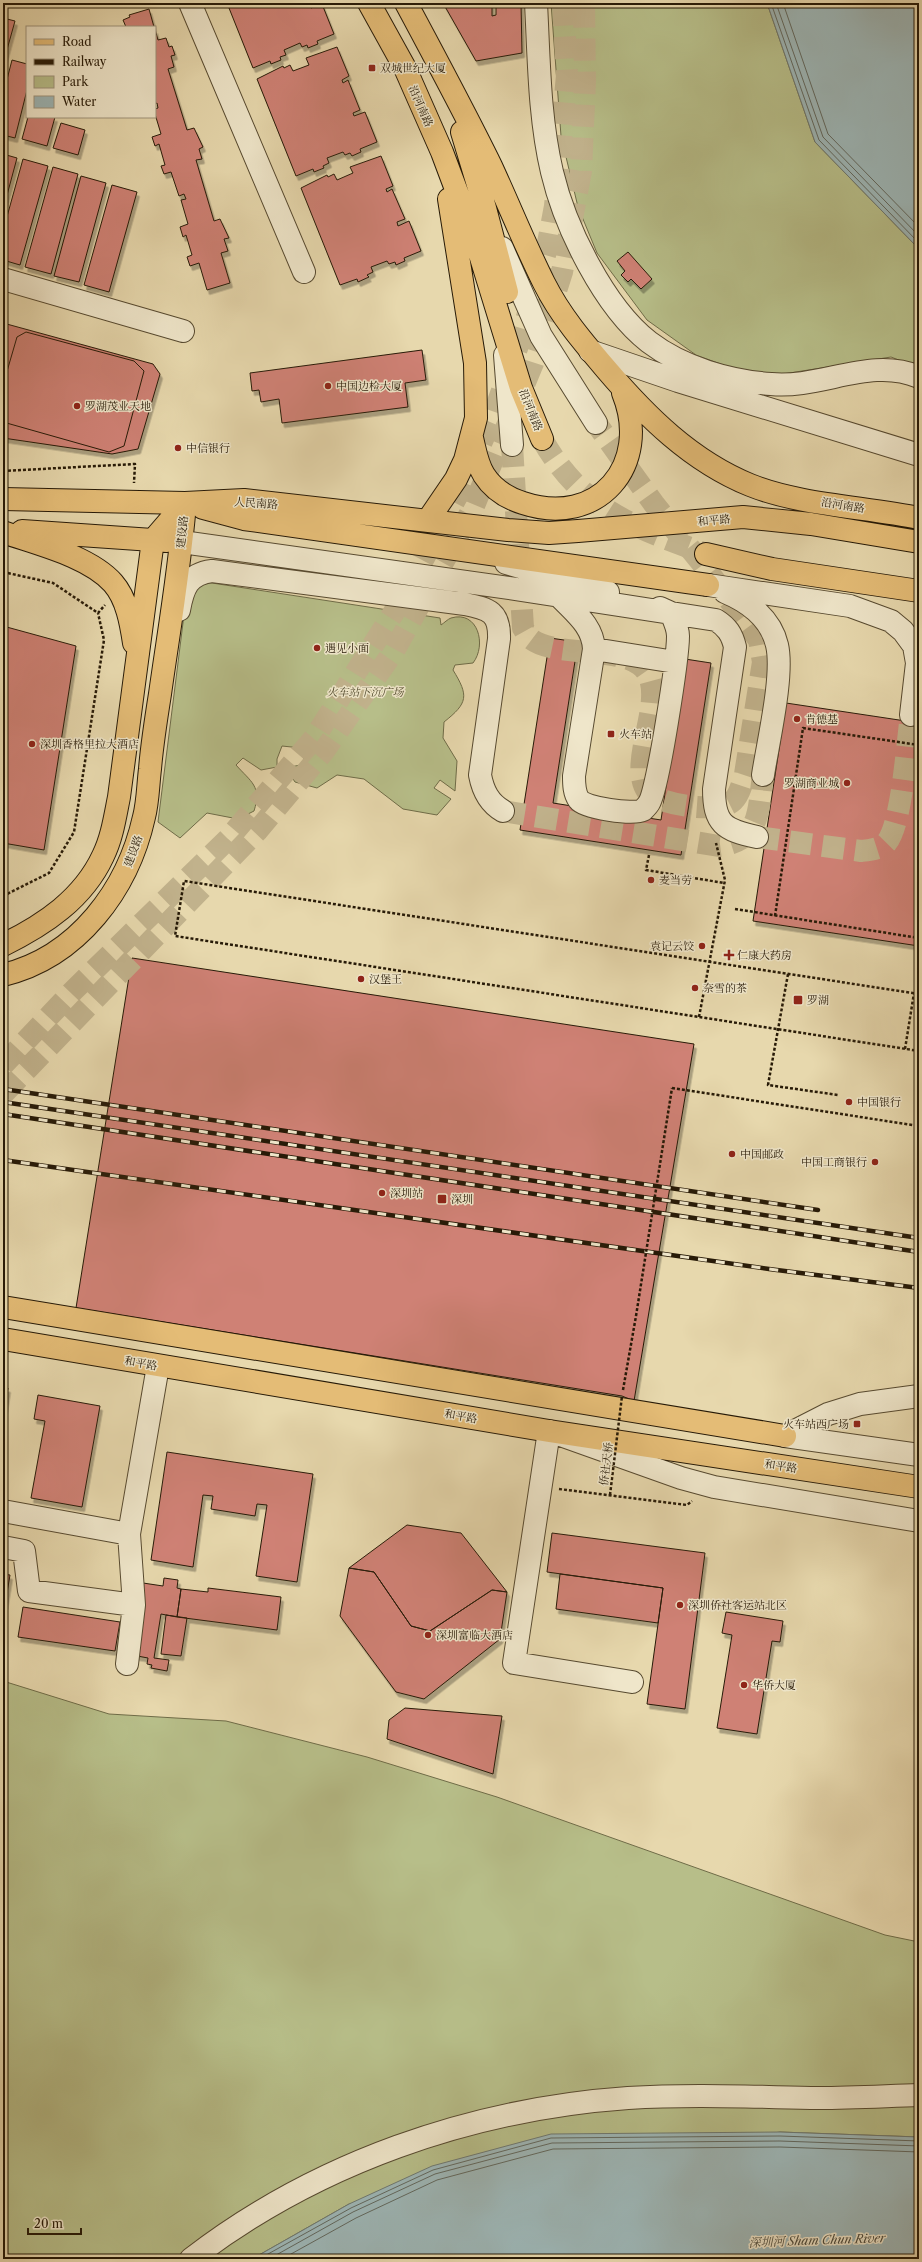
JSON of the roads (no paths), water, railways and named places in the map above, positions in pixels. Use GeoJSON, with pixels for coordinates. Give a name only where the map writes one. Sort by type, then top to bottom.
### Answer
{"type":"FeatureCollection","features":[{"type":"Feature","properties":{"kind":"main road","name":"沿河南路"},"geometry":{"type":"LineString","coordinates":[[369,3],[405,68],[442,152],[478,248],[521,388],[542,439],[485,208],[459,122],[430,47]]}},
{"type":"Feature","properties":{"kind":"main road","name":"沿河南路"},"geometry":{"type":"LineString","coordinates":[[406,3],[491,167],[544,284],[590,352],[622,388],[668,434],[719,469],[751,486],[811,500],[918,518]]}},
{"type":"Feature","properties":{"kind":"main road"},"geometry":{"type":"LineString","coordinates":[[428,520],[456,479],[472,438],[476,418],[475,363],[442,152]]}},
{"type":"Feature","properties":{"kind":"main road"},"geometry":{"type":"LineString","coordinates":[[472,438],[484,475],[492,486],[502,494],[531,506],[567,508],[585,504],[599,496],[613,484],[629,455],[632,427],[629,408],[622,388]]}},
{"type":"Feature","properties":{"kind":"main road","name":"人民南路"},"geometry":{"type":"LineString","coordinates":[[3,499],[185,503],[244,500],[508,530]]}},
{"type":"Feature","properties":{"kind":"main road"},"geometry":{"type":"LineString","coordinates":[[185,503],[244,519],[708,585]]}},
{"type":"Feature","properties":{"kind":"main road","name":"建设路"},"geometry":{"type":"LineString","coordinates":[[153,540],[185,503]]}},
{"type":"Feature","properties":{"kind":"main road","name":"建设路"},"geometry":{"type":"LineString","coordinates":[[3,975],[28,967],[46,957],[68,943],[96,917],[116,890],[136,846],[144,816],[152,746],[182,542],[185,503]]}},
{"type":"Feature","properties":{"kind":"main road"},"geometry":{"type":"LineString","coordinates":[[743,517],[836,515],[918,518]]}},
{"type":"Feature","properties":{"kind":"main road","name":"和平路"},"geometry":{"type":"LineString","coordinates":[[508,530],[549,533],[743,517],[811,524],[919,542]]}},
{"type":"Feature","properties":{"kind":"main road"},"geometry":{"type":"LineString","coordinates":[[3,530],[182,542]]}},
{"type":"Feature","properties":{"kind":"main road"},"geometry":{"type":"LineString","coordinates":[[3,530],[83,562],[102,573],[114,584],[130,617],[137,669]]}},
{"type":"Feature","properties":{"kind":"main road"},"geometry":{"type":"LineString","coordinates":[[3,945],[30,932],[61,911],[87,882],[103,856],[112,830],[119,797],[153,540]]}},
{"type":"Feature","properties":{"kind":"main road"},"geometry":{"type":"LineString","coordinates":[[706,554],[772,569],[919,591]]}},
{"type":"Feature","properties":{"kind":"main road"},"geometry":{"type":"LineString","coordinates":[[3,1307],[785,1436]]}},
{"type":"Feature","properties":{"kind":"main road","name":"和平路"},"geometry":{"type":"LineString","coordinates":[[3,1339],[549,1431],[919,1487]]}},
{"type":"Feature","properties":{"kind":"street"},"geometry":{"type":"LineString","coordinates":[[190,3],[304,272]]}},
{"type":"Feature","properties":{"kind":"street"},"geometry":{"type":"LineString","coordinates":[[536,3],[543,122],[552,172],[571,232],[593,271],[620,312],[649,342],[679,360],[746,382],[774,385],[799,383],[871,370],[891,370],[909,373],[919,377]]}},
{"type":"Feature","properties":{"kind":"street"},"geometry":{"type":"LineString","coordinates":[[485,208],[541,336],[596,423]]}},
{"type":"Feature","properties":{"kind":"street"},"geometry":{"type":"LineString","coordinates":[[3,279],[184,331]]}},
{"type":"Feature","properties":{"kind":"street"},"geometry":{"type":"LineString","coordinates":[[503,330],[510,396],[512,445]]}},
{"type":"Feature","properties":{"kind":"street"},"geometry":{"type":"LineString","coordinates":[[590,352],[685,384],[919,455]]}},
{"type":"Feature","properties":{"kind":"street"},"geometry":{"type":"LineString","coordinates":[[182,542],[716,620],[728,629],[733,637],[734,658],[714,789],[714,802],[717,816],[725,827],[738,833],[757,837]]}},
{"type":"Feature","properties":{"kind":"street"},"geometry":{"type":"LineString","coordinates":[[463,551],[655,606],[671,613],[678,634],[675,662],[654,792],[650,802],[643,809],[626,812],[586,805],[579,801],[574,786],[594,649],[593,638],[588,627],[560,597]]}},
{"type":"Feature","properties":{"kind":"street"},"geometry":{"type":"LineString","coordinates":[[144,816],[157,755],[182,595],[186,584],[193,576],[212,571],[465,604],[490,611],[496,617],[500,628],[480,775],[485,794],[495,806],[503,811]]}},
{"type":"Feature","properties":{"kind":"street"},"geometry":{"type":"LineString","coordinates":[[708,585],[850,606],[891,621],[903,631],[914,646],[916,663],[911,715]]}},
{"type":"Feature","properties":{"kind":"street"},"geometry":{"type":"LineString","coordinates":[[708,585],[739,598],[753,608],[767,622],[777,645],[778,677],[763,775]]}},
{"type":"Feature","properties":{"kind":"street"},"geometry":{"type":"LineString","coordinates":[[594,649],[675,662]]}},
{"type":"Feature","properties":{"kind":"street"},"geometry":{"type":"LineString","coordinates":[[127,1664],[134,1605],[129,1534],[158,1366]]}},
{"type":"Feature","properties":{"kind":"street"},"geometry":{"type":"LineString","coordinates":[[785,1436],[828,1414],[860,1404],[919,1396]]}},
{"type":"Feature","properties":{"kind":"street"},"geometry":{"type":"LineString","coordinates":[[632,1682],[514,1663],[549,1431],[681,1478],[714,1487],[919,1521]]}},
{"type":"Feature","properties":{"kind":"street"},"geometry":{"type":"LineString","coordinates":[[785,1436],[919,1454]]}},
{"type":"Feature","properties":{"kind":"street"},"geometry":{"type":"LineString","coordinates":[[3,1512],[129,1534]]}},
{"type":"Feature","properties":{"kind":"street"},"geometry":{"type":"LineString","coordinates":[[3,1547],[24,1550],[29,1591],[134,1605]]}},
{"type":"Feature","properties":{"kind":"street"},"geometry":{"type":"LineString","coordinates":[[191,2259],[214,2241],[286,2196],[347,2167],[412,2142],[482,2120],[550,2106],[628,2098],[723,2095],[821,2098],[919,2095]]}},
{"type":"Feature","properties":{"kind":"water"},"geometry":{"type":"Polygon","coordinates":[[[767,3],[919,3],[919,249],[815,142],[767,3]]]}},
{"type":"Feature","properties":{"kind":"water","name":"深圳河 Sham Chun River"},"geometry":{"type":"Polygon","coordinates":[[[780,2132],[919,2137],[919,2259],[252,2259],[349,2204],[432,2166],[551,2134],[780,2132]]]}},
{"type":"Feature","properties":{"kind":"tunnel"},"geometry":{"type":"LineString","coordinates":[[3,1065],[73,991],[228,839],[315,737],[401,601],[463,485],[493,416],[522,334],[547,248],[555,206],[567,75],[563,3]]}},
{"type":"Feature","properties":{"kind":"tunnel"},"geometry":{"type":"LineString","coordinates":[[3,1094],[258,830],[324,751],[394,651],[473,508],[533,363],[562,272],[581,171],[585,81],[584,3]]}},
{"type":"Feature","properties":{"kind":"tunnel"},"geometry":{"type":"LineString","coordinates":[[512,445],[523,628],[530,638],[540,644],[553,648],[615,655],[629,659],[640,665],[649,676],[652,691],[651,707],[642,761],[642,777],[647,791],[653,796],[675,804],[703,807],[726,805],[733,801],[737,795],[745,774],[763,662],[759,640],[701,562],[654,504],[596,423]]}},
{"type":"Feature","properties":{"kind":"tunnel"},"geometry":{"type":"LineString","coordinates":[[542,439],[558,463],[575,483],[612,513],[656,535],[706,554]]}},
{"type":"Feature","properties":{"kind":"tunnel"},"geometry":{"type":"LineString","coordinates":[[757,837],[861,851],[875,849],[885,844],[892,832],[897,818],[906,762],[911,715]]}},
{"type":"Feature","properties":{"kind":"tunnel"},"geometry":{"type":"LineString","coordinates":[[503,811],[719,846],[733,843],[743,838],[750,831],[758,812],[763,775]]}},
{"type":"Feature","properties":{"kind":"railway"},"geometry":{"type":"LineString","coordinates":[[3,1089],[818,1210]]}},
{"type":"Feature","properties":{"kind":"railway"},"geometry":{"type":"LineString","coordinates":[[3,1102],[919,1238]]}},
{"type":"Feature","properties":{"kind":"railway"},"geometry":{"type":"LineString","coordinates":[[3,1114],[919,1252]]}},
{"type":"Feature","properties":{"kind":"railway"},"geometry":{"type":"LineString","coordinates":[[3,1160],[769,1269],[919,1288]]}},
{"type":"Feature","properties":{"kind":"place","name":"双城世纪大厦"},"geometry":{"type":"Point","coordinates":[372,68]}},
{"type":"Feature","properties":{"kind":"place","name":"中国边检大厦"},"geometry":{"type":"Point","coordinates":[328,386]}},
{"type":"Feature","properties":{"kind":"place","name":"罗湖茂业天地"},"geometry":{"type":"Point","coordinates":[77,406]}},
{"type":"Feature","properties":{"kind":"place","name":"中信银行"},"geometry":{"type":"Point","coordinates":[178,448]}},
{"type":"Feature","properties":{"kind":"place","name":"遇见小面"},"geometry":{"type":"Point","coordinates":[317,648]}},
{"type":"Feature","properties":{"kind":"place","name":"肯德基"},"geometry":{"type":"Point","coordinates":[797,719]}},
{"type":"Feature","properties":{"kind":"place","name":"火车站"},"geometry":{"type":"Point","coordinates":[611,734]}},
{"type":"Feature","properties":{"kind":"place","name":"深圳香格里拉大酒店"},"geometry":{"type":"Point","coordinates":[32,744]}},
{"type":"Feature","properties":{"kind":"place","name":"罗湖商业城"},"geometry":{"type":"Point","coordinates":[847,783]}},
{"type":"Feature","properties":{"kind":"place","name":"麦当劳"},"geometry":{"type":"Point","coordinates":[651,880]}},
{"type":"Feature","properties":{"kind":"place","name":"袁记云饺"},"geometry":{"type":"Point","coordinates":[702,946]}},
{"type":"Feature","properties":{"kind":"place","name":"仁康大药房"},"geometry":{"type":"Point","coordinates":[729,955]}},
{"type":"Feature","properties":{"kind":"place","name":"汉堡王"},"geometry":{"type":"Point","coordinates":[361,979]}},
{"type":"Feature","properties":{"kind":"place","name":"奈雪的茶"},"geometry":{"type":"Point","coordinates":[695,988]}},
{"type":"Feature","properties":{"kind":"place","name":"罗湖"},"geometry":{"type":"Point","coordinates":[798,1000]}},
{"type":"Feature","properties":{"kind":"place","name":"中国银行"},"geometry":{"type":"Point","coordinates":[849,1102]}},
{"type":"Feature","properties":{"kind":"place","name":"中国邮政"},"geometry":{"type":"Point","coordinates":[732,1154]}},
{"type":"Feature","properties":{"kind":"place","name":"中国工商银行"},"geometry":{"type":"Point","coordinates":[875,1162]}},
{"type":"Feature","properties":{"kind":"place","name":"深圳站"},"geometry":{"type":"Point","coordinates":[382,1193]}},
{"type":"Feature","properties":{"kind":"place","name":"深圳"},"geometry":{"type":"Point","coordinates":[442,1199]}},
{"type":"Feature","properties":{"kind":"place","name":"火车站西广场"},"geometry":{"type":"Point","coordinates":[857,1424]}},
{"type":"Feature","properties":{"kind":"place","name":"深圳侨社客运站北区"},"geometry":{"type":"Point","coordinates":[680,1605]}},
{"type":"Feature","properties":{"kind":"place","name":"深圳富临大酒店"},"geometry":{"type":"Point","coordinates":[428,1635]}},
{"type":"Feature","properties":{"kind":"place","name":"华侨大厦"},"geometry":{"type":"Point","coordinates":[744,1685]}},
{"type":"Feature","properties":{"kind":"park label","name":"火车站下沉广场"},"geometry":{"type":"Point","coordinates":[365,692]}}]}
